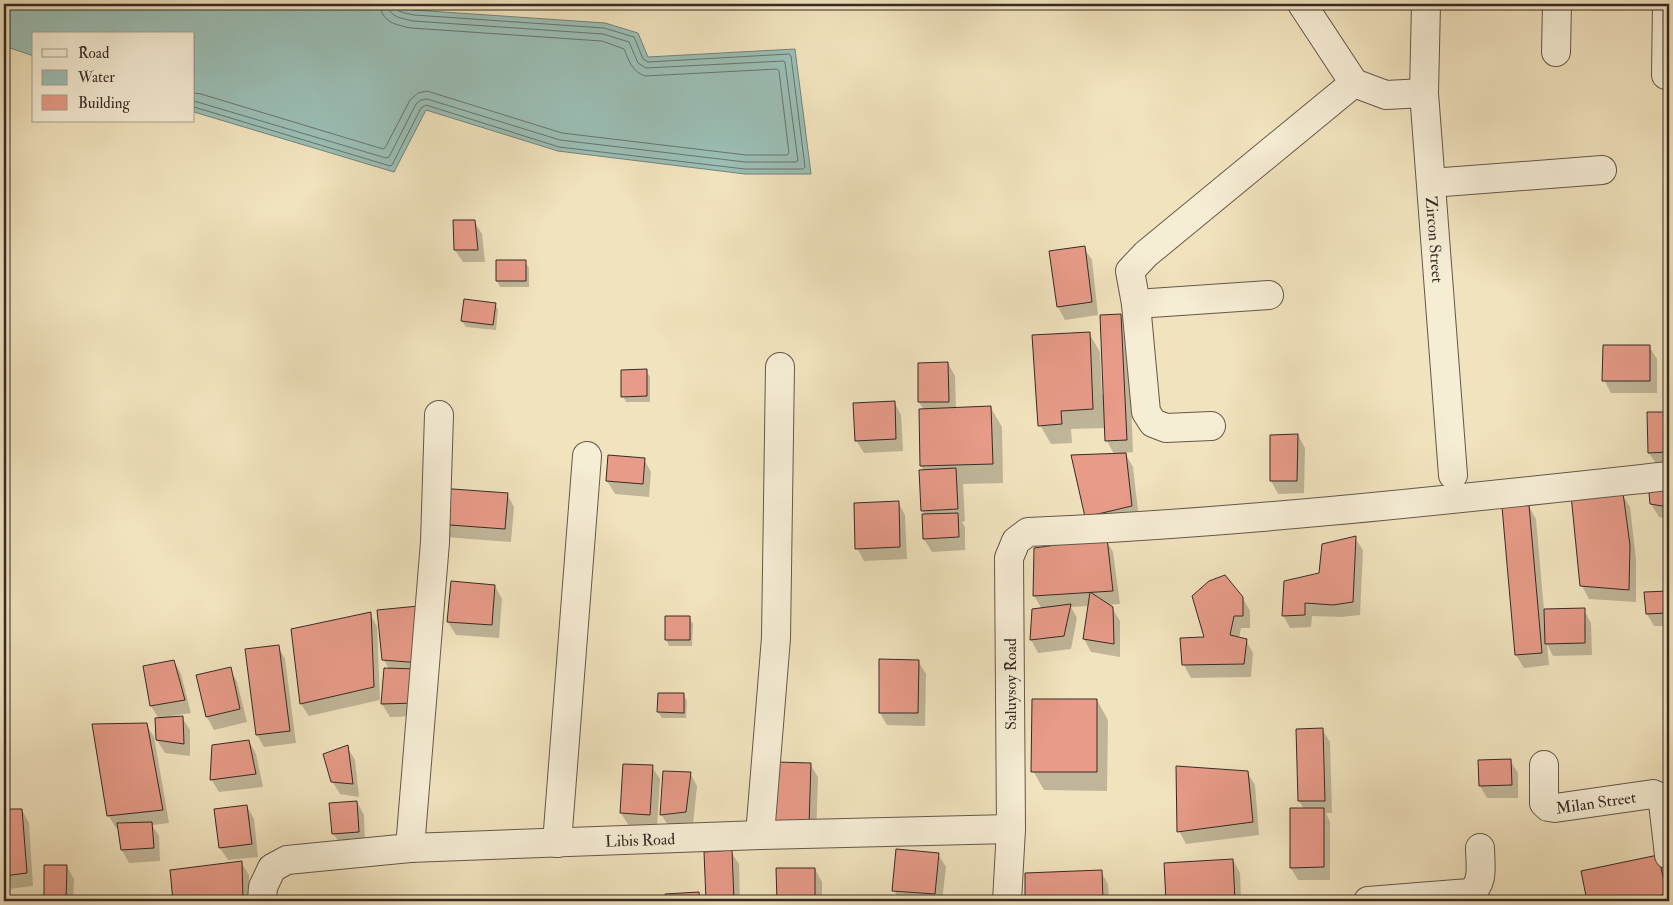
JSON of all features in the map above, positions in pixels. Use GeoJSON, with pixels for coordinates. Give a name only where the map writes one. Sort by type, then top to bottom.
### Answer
{"type":"FeatureCollection","features":[{"type":"Feature","properties":{"kind":"street"},"geometry":{"type":"LineString","coordinates":[[1302,4],[1354,83],[1386,95],[1424,92]]}},
{"type":"Feature","properties":{"kind":"street","name":"Zircon Street"},"geometry":{"type":"LineString","coordinates":[[1426,4],[1424,92],[1454,475]]}},
{"type":"Feature","properties":{"kind":"street"},"geometry":{"type":"LineString","coordinates":[[1556,52],[1557,4]]}},
{"type":"Feature","properties":{"kind":"street"},"geometry":{"type":"LineString","coordinates":[[1666,75],[1667,4]]}},
{"type":"Feature","properties":{"kind":"street"},"geometry":{"type":"LineString","coordinates":[[1211,426],[1166,428],[1153,423],[1146,412],[1136,304],[1130,270],[1146,254],[1354,83]]}},
{"type":"Feature","properties":{"kind":"street"},"geometry":{"type":"LineString","coordinates":[[1431,183],[1602,170]]}},
{"type":"Feature","properties":{"kind":"street"},"geometry":{"type":"LineString","coordinates":[[1136,304],[1269,295]]}},
{"type":"Feature","properties":{"kind":"street"},"geometry":{"type":"LineString","coordinates":[[760,835],[776,638],[780,367]]}},
{"type":"Feature","properties":{"kind":"street"},"geometry":{"type":"LineString","coordinates":[[410,848],[435,542],[439,415]]}},
{"type":"Feature","properties":{"kind":"street"},"geometry":{"type":"LineString","coordinates":[[557,843],[587,456]]}},
{"type":"Feature","properties":{"kind":"street","name":"Saluysoy Road"},"geometry":{"type":"LineString","coordinates":[[1007,901],[1011,828],[1009,558],[1016,541],[1028,532],[1132,528],[1453,499],[1669,476]]}},
{"type":"Feature","properties":{"kind":"street","name":"Milan Street"},"geometry":{"type":"LineString","coordinates":[[1544,765],[1544,804],[1548,807],[1555,808],[1652,794],[1660,797],[1663,804],[1669,855]]}},
{"type":"Feature","properties":{"kind":"street","name":"Libis Road"},"geometry":{"type":"LineString","coordinates":[[262,901],[263,887],[272,868],[287,860],[410,848],[1011,828]]}},
{"type":"Feature","properties":{"kind":"street"},"geometry":{"type":"LineString","coordinates":[[1368,901],[1470,893],[1480,883],[1480,848]]}},
{"type":"Feature","properties":{"kind":"water"},"geometry":{"type":"Polygon","coordinates":[[[4,4],[390,4],[414,10],[605,23],[638,33],[648,57],[795,49],[811,174],[745,174],[558,151],[426,110],[394,172],[195,112],[195,32],[32,32],[32,55],[4,46],[4,4]]]}},
{"type":"Feature","properties":{"kind":"building"},"geometry":{"type":"Polygon","coordinates":[[[453,220],[475,220],[478,250],[454,250],[453,220]]]}},
{"type":"Feature","properties":{"kind":"building"},"geometry":{"type":"Polygon","coordinates":[[[1085,246],[1092,302],[1057,307],[1049,251],[1085,246]]]}},
{"type":"Feature","properties":{"kind":"building"},"geometry":{"type":"Polygon","coordinates":[[[496,260],[526,260],[526,281],[496,281],[496,260]]]}},
{"type":"Feature","properties":{"kind":"building"},"geometry":{"type":"Polygon","coordinates":[[[464,299],[496,303],[493,325],[461,321],[464,299]]]}},
{"type":"Feature","properties":{"kind":"building"},"geometry":{"type":"Polygon","coordinates":[[[1121,314],[1127,440],[1105,441],[1100,315],[1121,314]]]}},
{"type":"Feature","properties":{"kind":"building"},"geometry":{"type":"Polygon","coordinates":[[[1090,332],[1093,409],[1061,411],[1062,424],[1038,426],[1032,335],[1090,332]]]}},
{"type":"Feature","properties":{"kind":"building"},"geometry":{"type":"Polygon","coordinates":[[[1603,345],[1650,345],[1650,381],[1602,381],[1603,345]]]}},
{"type":"Feature","properties":{"kind":"building"},"geometry":{"type":"Polygon","coordinates":[[[948,362],[949,402],[918,402],[918,363],[948,362]]]}},
{"type":"Feature","properties":{"kind":"building"},"geometry":{"type":"Polygon","coordinates":[[[647,369],[647,396],[621,397],[621,370],[647,369]]]}},
{"type":"Feature","properties":{"kind":"building"},"geometry":{"type":"Polygon","coordinates":[[[895,401],[896,439],[855,441],[853,403],[895,401]]]}},
{"type":"Feature","properties":{"kind":"building"},"geometry":{"type":"Polygon","coordinates":[[[991,406],[993,464],[920,466],[919,409],[991,406]]]}},
{"type":"Feature","properties":{"kind":"building"},"geometry":{"type":"Polygon","coordinates":[[[1647,412],[1669,412],[1669,452],[1648,453],[1647,412]]]}},
{"type":"Feature","properties":{"kind":"building"},"geometry":{"type":"Polygon","coordinates":[[[1298,434],[1297,481],[1270,481],[1270,435],[1298,434]]]}},
{"type":"Feature","properties":{"kind":"building"},"geometry":{"type":"Polygon","coordinates":[[[1126,453],[1132,506],[1085,517],[1071,455],[1126,453]]]}},
{"type":"Feature","properties":{"kind":"building"},"geometry":{"type":"Polygon","coordinates":[[[608,455],[645,458],[643,484],[606,481],[608,455]]]}},
{"type":"Feature","properties":{"kind":"building"},"geometry":{"type":"Polygon","coordinates":[[[956,468],[958,509],[921,511],[919,470],[956,468]]]}},
{"type":"Feature","properties":{"kind":"building"},"geometry":{"type":"Polygon","coordinates":[[[1669,487],[1669,507],[1650,504],[1649,493],[1669,487]]]}},
{"type":"Feature","properties":{"kind":"building"},"geometry":{"type":"Polygon","coordinates":[[[439,488],[508,493],[505,529],[436,524],[439,488]]]}},
{"type":"Feature","properties":{"kind":"building"},"geometry":{"type":"Polygon","coordinates":[[[1623,493],[1630,545],[1629,590],[1580,586],[1571,495],[1623,493]]]}},
{"type":"Feature","properties":{"kind":"building"},"geometry":{"type":"Polygon","coordinates":[[[899,501],[900,547],[855,549],[854,503],[899,501]]]}},
{"type":"Feature","properties":{"kind":"building"},"geometry":{"type":"Polygon","coordinates":[[[1529,505],[1542,653],[1515,655],[1502,507],[1529,505]]]}},
{"type":"Feature","properties":{"kind":"building"},"geometry":{"type":"Polygon","coordinates":[[[958,513],[959,537],[923,539],[922,514],[958,513]]]}},
{"type":"Feature","properties":{"kind":"building"},"geometry":{"type":"Polygon","coordinates":[[[1356,536],[1353,602],[1333,605],[1305,603],[1305,615],[1282,616],[1284,581],[1319,573],[1322,544],[1356,536]]]}},
{"type":"Feature","properties":{"kind":"building"},"geometry":{"type":"Polygon","coordinates":[[[1107,538],[1113,591],[1033,596],[1034,548],[1107,538]]]}},
{"type":"Feature","properties":{"kind":"building"},"geometry":{"type":"Polygon","coordinates":[[[1225,575],[1243,597],[1243,616],[1234,616],[1230,635],[1247,639],[1244,664],[1182,665],[1180,638],[1204,637],[1192,596],[1209,581],[1225,575]]]}},
{"type":"Feature","properties":{"kind":"building"},"geometry":{"type":"Polygon","coordinates":[[[451,581],[495,585],[492,625],[447,622],[451,581]]]}},
{"type":"Feature","properties":{"kind":"building"},"geometry":{"type":"Polygon","coordinates":[[[1669,591],[1669,613],[1646,614],[1644,592],[1669,591]]]}},
{"type":"Feature","properties":{"kind":"building"},"geometry":{"type":"Polygon","coordinates":[[[1090,592],[1113,607],[1114,644],[1083,639],[1090,592]]]}},
{"type":"Feature","properties":{"kind":"building"},"geometry":{"type":"Polygon","coordinates":[[[1071,604],[1064,636],[1030,640],[1032,609],[1071,604]]]}},
{"type":"Feature","properties":{"kind":"building"},"geometry":{"type":"Polygon","coordinates":[[[429,605],[421,663],[382,660],[377,610],[429,605]]]}},
{"type":"Feature","properties":{"kind":"building"},"geometry":{"type":"Polygon","coordinates":[[[1585,608],[1585,643],[1545,644],[1544,609],[1585,608]]]}},
{"type":"Feature","properties":{"kind":"building"},"geometry":{"type":"Polygon","coordinates":[[[371,612],[374,687],[300,704],[291,629],[371,612]]]}},
{"type":"Feature","properties":{"kind":"building"},"geometry":{"type":"Polygon","coordinates":[[[665,616],[690,616],[690,640],[665,640],[665,616]]]}},
{"type":"Feature","properties":{"kind":"building"},"geometry":{"type":"Polygon","coordinates":[[[279,645],[290,731],[256,735],[245,649],[279,645]]]}},
{"type":"Feature","properties":{"kind":"building"},"geometry":{"type":"Polygon","coordinates":[[[879,659],[919,660],[918,713],[879,713],[879,659]]]}},
{"type":"Feature","properties":{"kind":"building"},"geometry":{"type":"Polygon","coordinates":[[[174,660],[185,700],[150,706],[143,666],[174,660]]]}},
{"type":"Feature","properties":{"kind":"building"},"geometry":{"type":"Polygon","coordinates":[[[231,667],[240,709],[206,717],[196,675],[231,667]]]}},
{"type":"Feature","properties":{"kind":"building"},"geometry":{"type":"Polygon","coordinates":[[[384,668],[418,669],[417,703],[381,704],[384,668]]]}},
{"type":"Feature","properties":{"kind":"building"},"geometry":{"type":"Polygon","coordinates":[[[658,693],[684,693],[684,713],[657,712],[658,693]]]}},
{"type":"Feature","properties":{"kind":"building"},"geometry":{"type":"Polygon","coordinates":[[[1032,699],[1097,699],[1097,772],[1031,772],[1032,699]]]}},
{"type":"Feature","properties":{"kind":"building"},"geometry":{"type":"Polygon","coordinates":[[[183,716],[184,744],[156,740],[155,718],[183,716]]]}},
{"type":"Feature","properties":{"kind":"building"},"geometry":{"type":"Polygon","coordinates":[[[147,723],[163,810],[107,816],[92,724],[147,723]]]}},
{"type":"Feature","properties":{"kind":"building"},"geometry":{"type":"Polygon","coordinates":[[[1323,728],[1325,801],[1298,801],[1296,729],[1323,728]]]}},
{"type":"Feature","properties":{"kind":"building"},"geometry":{"type":"Polygon","coordinates":[[[249,740],[256,774],[210,780],[212,745],[249,740]]]}},
{"type":"Feature","properties":{"kind":"building"},"geometry":{"type":"Polygon","coordinates":[[[348,745],[353,784],[331,782],[323,754],[348,745]]]}},
{"type":"Feature","properties":{"kind":"building"},"geometry":{"type":"Polygon","coordinates":[[[1511,759],[1512,785],[1479,786],[1478,760],[1511,759]]]}},
{"type":"Feature","properties":{"kind":"building"},"geometry":{"type":"Polygon","coordinates":[[[776,762],[811,763],[809,825],[775,824],[776,762]]]}},
{"type":"Feature","properties":{"kind":"building"},"geometry":{"type":"Polygon","coordinates":[[[623,764],[653,765],[650,815],[620,813],[623,764]]]}},
{"type":"Feature","properties":{"kind":"building"},"geometry":{"type":"Polygon","coordinates":[[[1176,766],[1248,771],[1253,822],[1177,832],[1176,766]]]}},
{"type":"Feature","properties":{"kind":"building"},"geometry":{"type":"Polygon","coordinates":[[[663,771],[691,772],[686,812],[660,815],[663,771]]]}},
{"type":"Feature","properties":{"kind":"building"},"geometry":{"type":"Polygon","coordinates":[[[357,801],[359,832],[332,834],[329,803],[357,801]]]}},
{"type":"Feature","properties":{"kind":"building"},"geometry":{"type":"Polygon","coordinates":[[[247,805],[252,844],[219,848],[214,809],[247,805]]]}},
{"type":"Feature","properties":{"kind":"building"},"geometry":{"type":"Polygon","coordinates":[[[1290,808],[1324,808],[1324,867],[1290,868],[1290,808]]]}},
{"type":"Feature","properties":{"kind":"building"},"geometry":{"type":"Polygon","coordinates":[[[4,809],[22,809],[27,873],[4,876],[4,809]]]}},
{"type":"Feature","properties":{"kind":"building"},"geometry":{"type":"Polygon","coordinates":[[[152,822],[154,848],[121,850],[117,823],[152,822]]]}},
{"type":"Feature","properties":{"kind":"building"},"geometry":{"type":"Polygon","coordinates":[[[896,849],[939,853],[935,894],[892,891],[896,849]]]}},
{"type":"Feature","properties":{"kind":"building"},"geometry":{"type":"Polygon","coordinates":[[[732,850],[734,901],[706,901],[704,852],[732,850]]]}},
{"type":"Feature","properties":{"kind":"building"},"geometry":{"type":"Polygon","coordinates":[[[1658,855],[1667,894],[1632,901],[1587,901],[1581,871],[1658,855]]]}},
{"type":"Feature","properties":{"kind":"building"},"geometry":{"type":"Polygon","coordinates":[[[1233,859],[1235,901],[1166,901],[1164,863],[1233,859]]]}},
{"type":"Feature","properties":{"kind":"building"},"geometry":{"type":"Polygon","coordinates":[[[242,861],[243,899],[173,901],[170,870],[242,861]]]}},
{"type":"Feature","properties":{"kind":"building"},"geometry":{"type":"Polygon","coordinates":[[[44,865],[67,865],[66,901],[31,901],[31,898],[44,895],[44,865]]]}},
{"type":"Feature","properties":{"kind":"building"},"geometry":{"type":"Polygon","coordinates":[[[776,868],[815,868],[815,901],[777,901],[776,868]]]}},
{"type":"Feature","properties":{"kind":"building"},"geometry":{"type":"Polygon","coordinates":[[[1102,870],[1103,901],[1025,901],[1025,873],[1102,870]]]}},
{"type":"Feature","properties":{"kind":"building"},"geometry":{"type":"Polygon","coordinates":[[[699,892],[700,901],[666,901],[665,894],[699,892]]]}}]}
